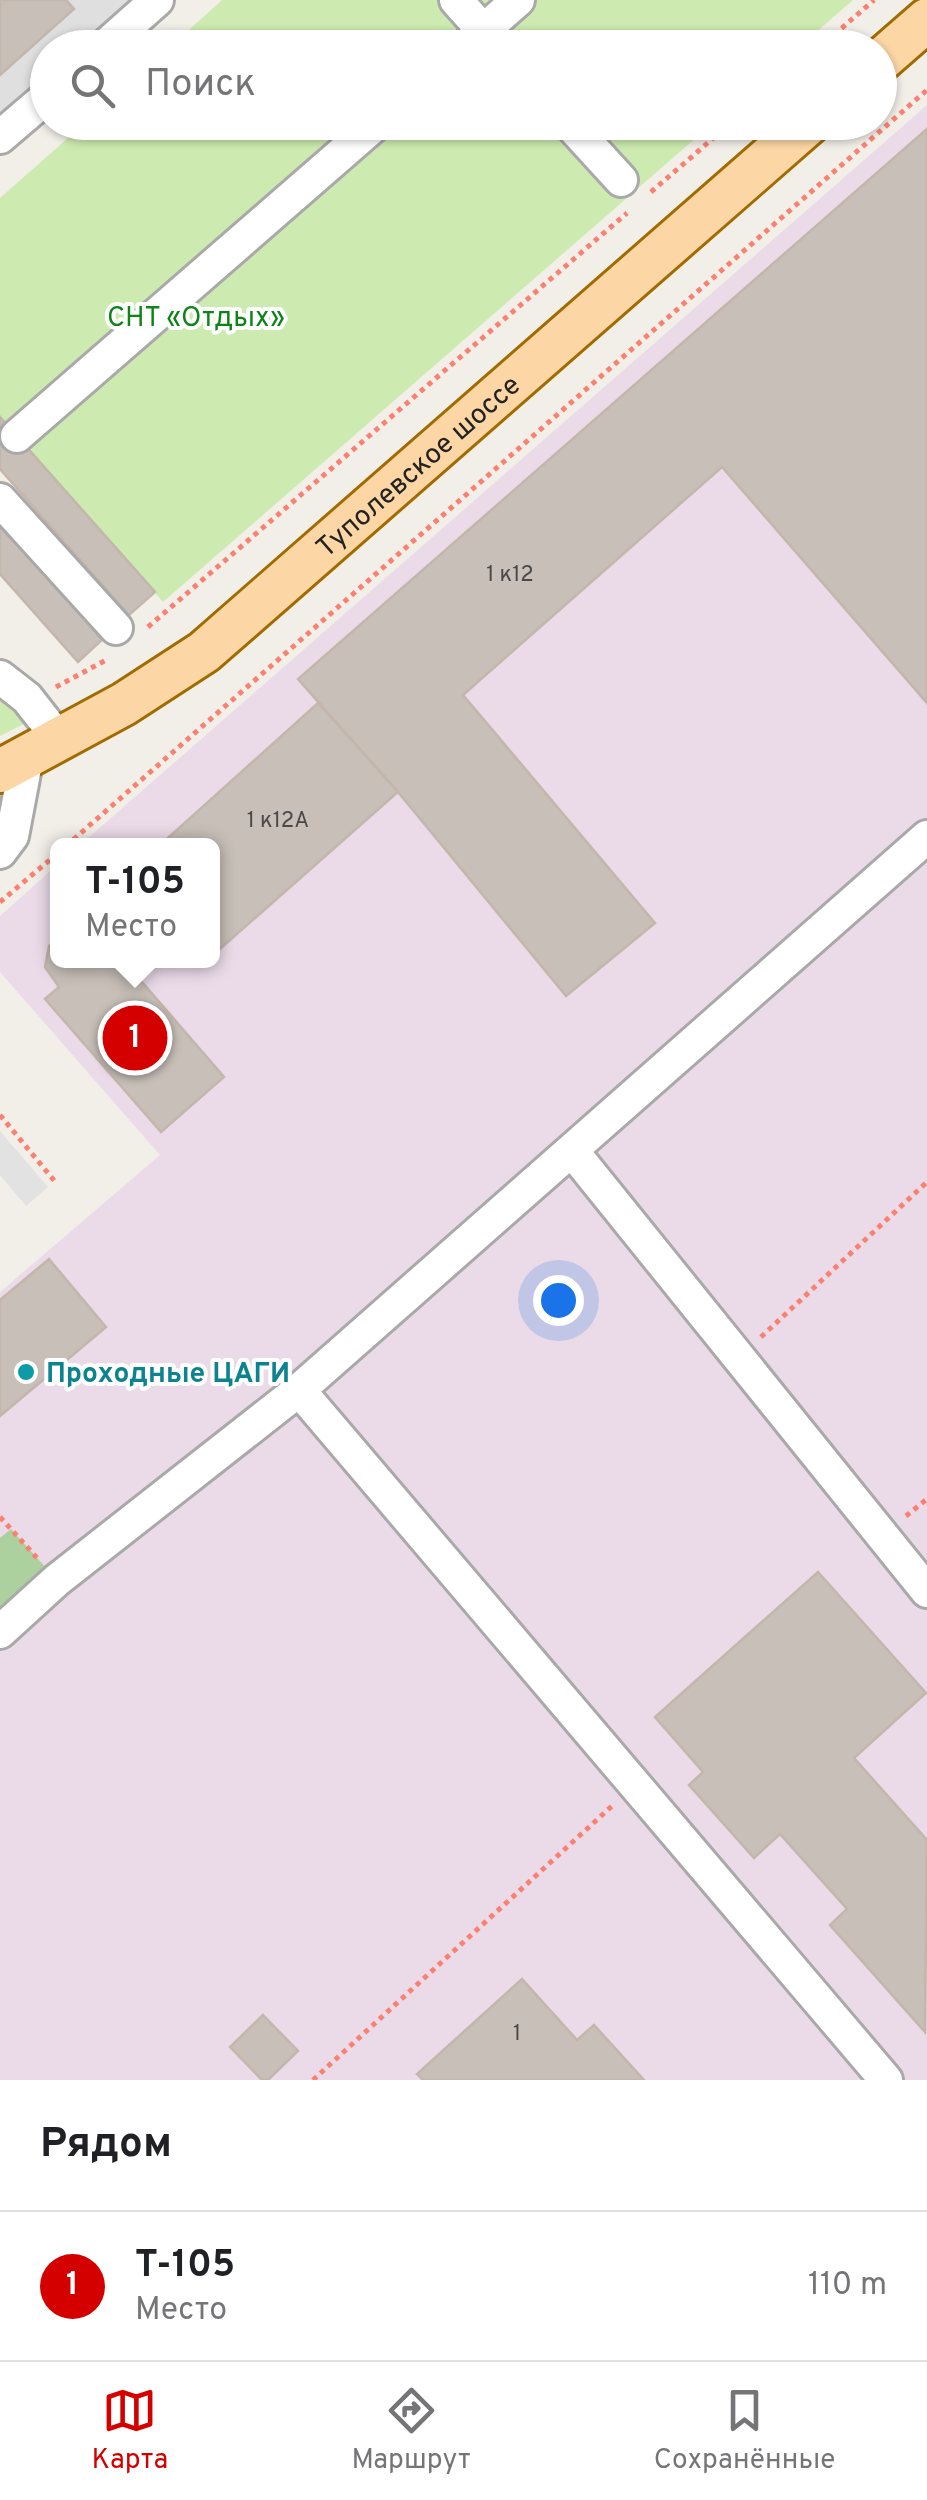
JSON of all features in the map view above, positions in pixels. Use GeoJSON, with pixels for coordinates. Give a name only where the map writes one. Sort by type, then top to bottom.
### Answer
{"type":"FeatureCollection","features":[{"type":"Feature","properties":{"kind":"main road"},"geometry":{"type":"LineString","coordinates":[[897,46],[927,20]]}},
{"type":"Feature","properties":{"kind":"main road","name":"Туполевское шоссе"},"geometry":{"type":"LineString","coordinates":[[29,756],[204,652],[789,140]]}},
{"type":"Feature","properties":{"kind":"street"},"geometry":{"type":"LineString","coordinates":[[121,11],[157,0]]}},
{"type":"Feature","properties":{"kind":"street"},"geometry":{"type":"LineString","coordinates":[[456,0],[475,30]]}},
{"type":"Feature","properties":{"kind":"street"},"geometry":{"type":"LineString","coordinates":[[492,30],[518,0]]}},
{"type":"Feature","properties":{"kind":"street"},"geometry":{"type":"LineString","coordinates":[[0,137],[30,111]]}},
{"type":"Feature","properties":{"kind":"street"},"geometry":{"type":"LineString","coordinates":[[17,436],[357,140]]}},
{"type":"Feature","properties":{"kind":"street"},"geometry":{"type":"LineString","coordinates":[[585,140],[632,190]]}},
{"type":"Feature","properties":{"kind":"street"},"geometry":{"type":"LineString","coordinates":[[0,500],[127,637]]}},
{"type":"Feature","properties":{"kind":"street"},"geometry":{"type":"LineString","coordinates":[[0,677],[28,698],[29,756],[12,836],[0,852]]}},
{"type":"Feature","properties":{"kind":"street"},"geometry":{"type":"LineString","coordinates":[[0,1632],[57,1580],[298,1390],[927,838]]}},
{"type":"Feature","properties":{"kind":"street"},"geometry":{"type":"LineString","coordinates":[[573,1152],[927,1591]]}},
{"type":"Feature","properties":{"kind":"street"},"geometry":{"type":"LineString","coordinates":[[298,1390],[886,2080]]}},
{"type":"Feature","properties":{"kind":"path"},"geometry":{"type":"LineString","coordinates":[[840,30],[874,0]]}},
{"type":"Feature","properties":{"kind":"path"},"geometry":{"type":"LineString","coordinates":[[897,116],[927,90]]}},
{"type":"Feature","properties":{"kind":"path"},"geometry":{"type":"LineString","coordinates":[[632,190],[706,140]]}},
{"type":"Feature","properties":{"kind":"path"},"geometry":{"type":"LineString","coordinates":[[75,838],[870,140]]}},
{"type":"Feature","properties":{"kind":"path"},"geometry":{"type":"LineString","coordinates":[[28,698],[70,682],[127,637],[628,212]]}},
{"type":"Feature","properties":{"kind":"path"},"geometry":{"type":"LineString","coordinates":[[0,902],[50,860]]}},
{"type":"Feature","properties":{"kind":"path"},"geometry":{"type":"LineString","coordinates":[[0,1115],[58,1184]]}},
{"type":"Feature","properties":{"kind":"path"},"geometry":{"type":"LineString","coordinates":[[738,1358],[927,1182]]}},
{"type":"Feature","properties":{"kind":"path"},"geometry":{"type":"LineString","coordinates":[[0,1517],[57,1580]]}},
{"type":"Feature","properties":{"kind":"path"},"geometry":{"type":"LineString","coordinates":[[313,2080],[634,1786]]}},
{"type":"Feature","properties":{"kind":"shaded area"},"geometry":{"type":"Polygon","coordinates":[[[0,0],[137,0],[103,30],[30,30],[30,94],[0,121],[0,0]]]}},
{"type":"Feature","properties":{"kind":"shaded area"},"geometry":{"type":"Polygon","coordinates":[[[927,105],[927,2080],[0,2080],[0,1292],[160,1155],[0,972],[0,916],[50,871],[50,968],[220,968],[220,838],[88,838],[887,140],[897,140],[897,131],[927,105]]]}},
{"type":"Feature","properties":{"kind":"shaded area"},"geometry":{"type":"Polygon","coordinates":[[[0,1131],[48,1187],[26,1206],[0,1175],[0,1131]]]}},
{"type":"Feature","properties":{"kind":"green space"},"geometry":{"type":"Polygon","coordinates":[[[222,0],[853,0],[819,30],[189,30],[222,0]]]}},
{"type":"Feature","properties":{"kind":"green space","name":"СНТ «Отдых»"},"geometry":{"type":"Polygon","coordinates":[[[66,140],[693,140],[163,602],[0,417],[0,198],[66,140]]]}},
{"type":"Feature","properties":{"kind":"green space"},"geometry":{"type":"Polygon","coordinates":[[[0,701],[30,721],[0,736],[0,701]]]}},
{"type":"Feature","properties":{"kind":"green space"},"geometry":{"type":"Polygon","coordinates":[[[11,1529],[57,1580],[0,1632],[0,1538],[11,1529]]]}},
{"type":"Feature","properties":{"kind":"building"},"geometry":{"type":"Polygon","coordinates":[[[0,0],[66,0],[74,9],[50,30],[30,30],[30,48],[0,75],[0,0]]]}},
{"type":"Feature","properties":{"kind":"building"},"geometry":{"type":"Polygon","coordinates":[[[927,129],[927,703],[722,467],[463,695],[655,923],[566,996],[398,792],[298,679],[927,129]]]}},
{"type":"Feature","properties":{"kind":"building"},"geometry":{"type":"Polygon","coordinates":[[[0,417],[155,592],[129,615],[0,469],[0,417]]]}},
{"type":"Feature","properties":{"kind":"building"},"geometry":{"type":"Polygon","coordinates":[[[0,524],[103,639],[78,662],[0,574],[0,524]]]}},
{"type":"Feature","properties":{"kind":"building"},"geometry":{"type":"Polygon","coordinates":[[[318,703],[398,792],[220,949],[220,838],[168,838],[318,703]]]}},
{"type":"Feature","properties":{"kind":"building"},"geometry":{"type":"Polygon","coordinates":[[[49,946],[50,968],[130,968],[224,1077],[161,1132],[45,999],[59,987],[45,967],[49,946]]]}},
{"type":"Feature","properties":{"kind":"building","name":"Проходные ЦАГИ"},"geometry":{"type":"Polygon","coordinates":[[[49,1259],[106,1327],[0,1416],[0,1300],[49,1259]]]}},
{"type":"Feature","properties":{"kind":"building"},"geometry":{"type":"Polygon","coordinates":[[[818,1572],[926,1693],[854,1758],[927,1840],[925,2032],[830,1925],[847,1909],[780,1834],[754,1858],[689,1785],[703,1772],[655,1717],[818,1572]]]}},
{"type":"Feature","properties":{"kind":"building"},"geometry":{"type":"Polygon","coordinates":[[[522,1979],[577,2040],[594,2025],[644,2080],[423,2080],[417,2074],[522,1979]]]}},
{"type":"Feature","properties":{"kind":"building"},"geometry":{"type":"Polygon","coordinates":[[[263,2015],[298,2051],[268,2080],[262,2080],[230,2047],[263,2015]]]}},
{"type":"Feature","properties":{"kind":"place","name":"Т-105"},"geometry":{"type":"Point","coordinates":[135,1038]}},
{"type":"Feature","properties":{"kind":"place","name":"Проходные ЦАГИ"},"geometry":{"type":"Point","coordinates":[26,1372]}}]}
